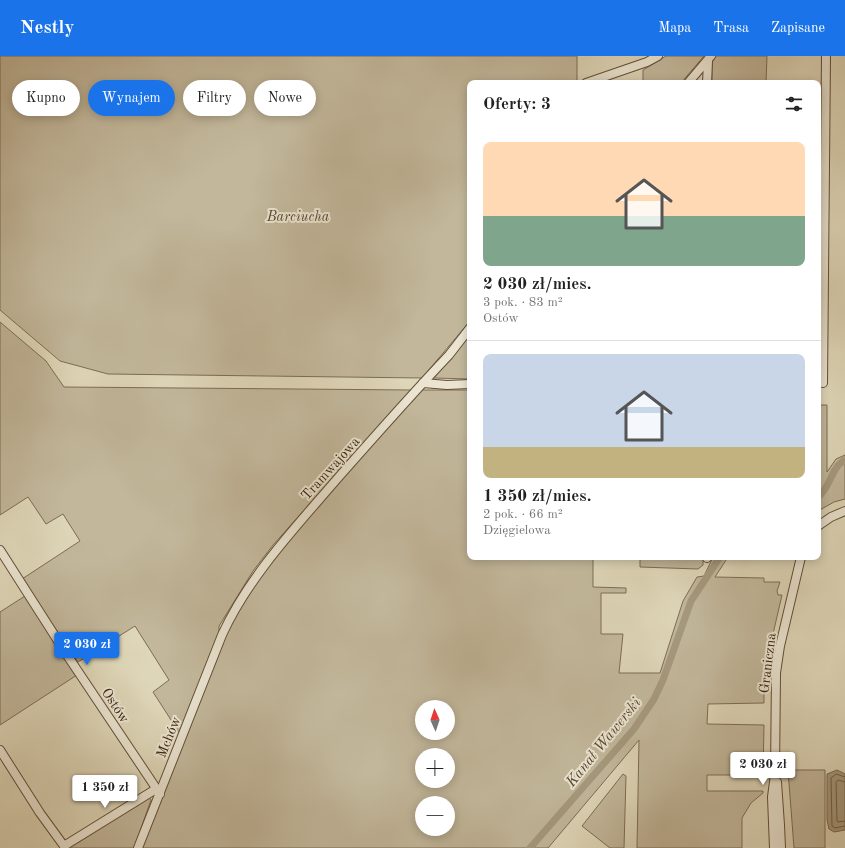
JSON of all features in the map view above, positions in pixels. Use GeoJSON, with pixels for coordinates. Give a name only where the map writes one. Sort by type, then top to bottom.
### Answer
{"type":"FeatureCollection","features":[{"type":"Feature","properties":{"kind":"street"},"geometry":{"type":"LineString","coordinates":[[595,80],[647,62],[658,56]]}},
{"type":"Feature","properties":{"kind":"street"},"geometry":{"type":"LineString","coordinates":[[823,383],[826,56]]}},
{"type":"Feature","properties":{"kind":"street"},"geometry":{"type":"LineString","coordinates":[[691,80],[709,58]]}},
{"type":"Feature","properties":{"kind":"street"},"geometry":{"type":"LineString","coordinates":[[707,80],[709,58]]}},
{"type":"Feature","properties":{"kind":"street","name":"Tramwajowa"},"geometry":{"type":"LineString","coordinates":[[222,635],[239,602],[262,568],[309,511],[449,355],[467,332]]}},
{"type":"Feature","properties":{"kind":"street"},"geometry":{"type":"LineString","coordinates":[[423,383],[447,385],[467,384]]}},
{"type":"Feature","properties":{"kind":"street"},"geometry":{"type":"LineString","coordinates":[[821,524],[831,517],[845,512]]}},
{"type":"Feature","properties":{"kind":"street","name":"Ostów"},"geometry":{"type":"LineString","coordinates":[[0,550],[67,655],[158,791]]}},
{"type":"Feature","properties":{"kind":"street","name":"Graniczna"},"geometry":{"type":"LineString","coordinates":[[781,848],[780,817],[775,774],[775,687],[777,663],[800,560]]}},
{"type":"Feature","properties":{"kind":"street","name":"Mchów"},"geometry":{"type":"LineString","coordinates":[[138,848],[158,791],[222,635]]}},
{"type":"Feature","properties":{"kind":"street"},"geometry":{"type":"LineString","coordinates":[[0,750],[40,813],[64,846],[158,791]]}},
{"type":"Feature","properties":{"kind":"street","name":"Graniczna"},"geometry":{"type":"LineString","coordinates":[[774,848],[772,797],[775,774]]}},
{"type":"Feature","properties":{"kind":"green space","name":"Barciucha"},"geometry":{"type":"Polygon","coordinates":[[[0,56],[577,56],[577,80],[467,80],[467,325],[422,378],[108,374],[60,361],[0,310],[0,56]]]}},
{"type":"Feature","properties":{"kind":"green space"},"geometry":{"type":"Polygon","coordinates":[[[666,56],[704,56],[684,80],[643,80],[643,70],[666,56]]]}},
{"type":"Feature","properties":{"kind":"green space"},"geometry":{"type":"Polygon","coordinates":[[[716,56],[767,56],[766,80],[712,80],[712,62],[716,56]]]}},
{"type":"Feature","properties":{"kind":"green space"},"geometry":{"type":"Polygon","coordinates":[[[0,322],[46,361],[64,387],[411,390],[273,545],[253,571],[219,626],[219,636],[180,734],[153,692],[169,680],[135,626],[78,662],[22,579],[80,541],[63,514],[46,524],[28,497],[0,515],[0,322]]]}},
{"type":"Feature","properties":{"kind":"green space"},"geometry":{"type":"Polygon","coordinates":[[[467,337],[467,379],[434,378],[467,337]]]}},
{"type":"Feature","properties":{"kind":"green space"},"geometry":{"type":"Polygon","coordinates":[[[421,390],[467,390],[467,560],[593,560],[593,587],[626,588],[626,593],[601,593],[601,634],[623,634],[619,673],[660,673],[683,601],[697,577],[704,576],[712,560],[726,560],[715,577],[764,578],[764,582],[780,582],[777,591],[778,595],[782,595],[764,673],[764,703],[708,704],[707,724],[764,725],[763,775],[707,775],[707,791],[763,791],[763,793],[751,803],[742,818],[742,848],[637,848],[639,740],[548,848],[142,848],[223,644],[225,633],[264,570],[296,531],[421,390]]]}},
{"type":"Feature","properties":{"kind":"green space"},"geometry":{"type":"Polygon","coordinates":[[[821,405],[827,405],[827,472],[836,459],[845,455],[845,499],[834,502],[821,509],[821,405]]]}},
{"type":"Feature","properties":{"kind":"green space"},"geometry":{"type":"Polygon","coordinates":[[[640,560],[703,560],[703,565],[698,569],[640,567],[640,560]]]}},
{"type":"Feature","properties":{"kind":"green space"},"geometry":{"type":"Polygon","coordinates":[[[25,596],[77,675],[0,725],[0,612],[25,596]]]}},
{"type":"Feature","properties":{"kind":"green space"},"geometry":{"type":"Polygon","coordinates":[[[788,770],[825,770],[825,848],[794,848],[788,770]]]}},
{"type":"Feature","properties":{"kind":"green space"},"geometry":{"type":"Polygon","coordinates":[[[623,774],[626,776],[624,848],[610,848],[582,826],[623,774]]]}},
{"type":"Feature","properties":{"kind":"green space"},"geometry":{"type":"Polygon","coordinates":[[[149,797],[151,800],[134,848],[66,848],[149,797]]]}},
{"type":"Feature","properties":{"kind":"water"},"geometry":{"type":"Polygon","coordinates":[[[837,770],[845,774],[845,830],[834,832],[829,829],[827,820],[827,774],[837,770]]]}},
{"type":"Feature","properties":{"kind":"waterway","name":"Kanał Wawerski"},"geometry":{"type":"LineString","coordinates":[[821,494],[826,488],[837,467],[845,460]]}},
{"type":"Feature","properties":{"kind":"waterway","name":"Kanał Wawerski"},"geometry":{"type":"LineString","coordinates":[[530,848],[634,729],[654,699],[663,680],[691,601],[718,560]]}}]}
